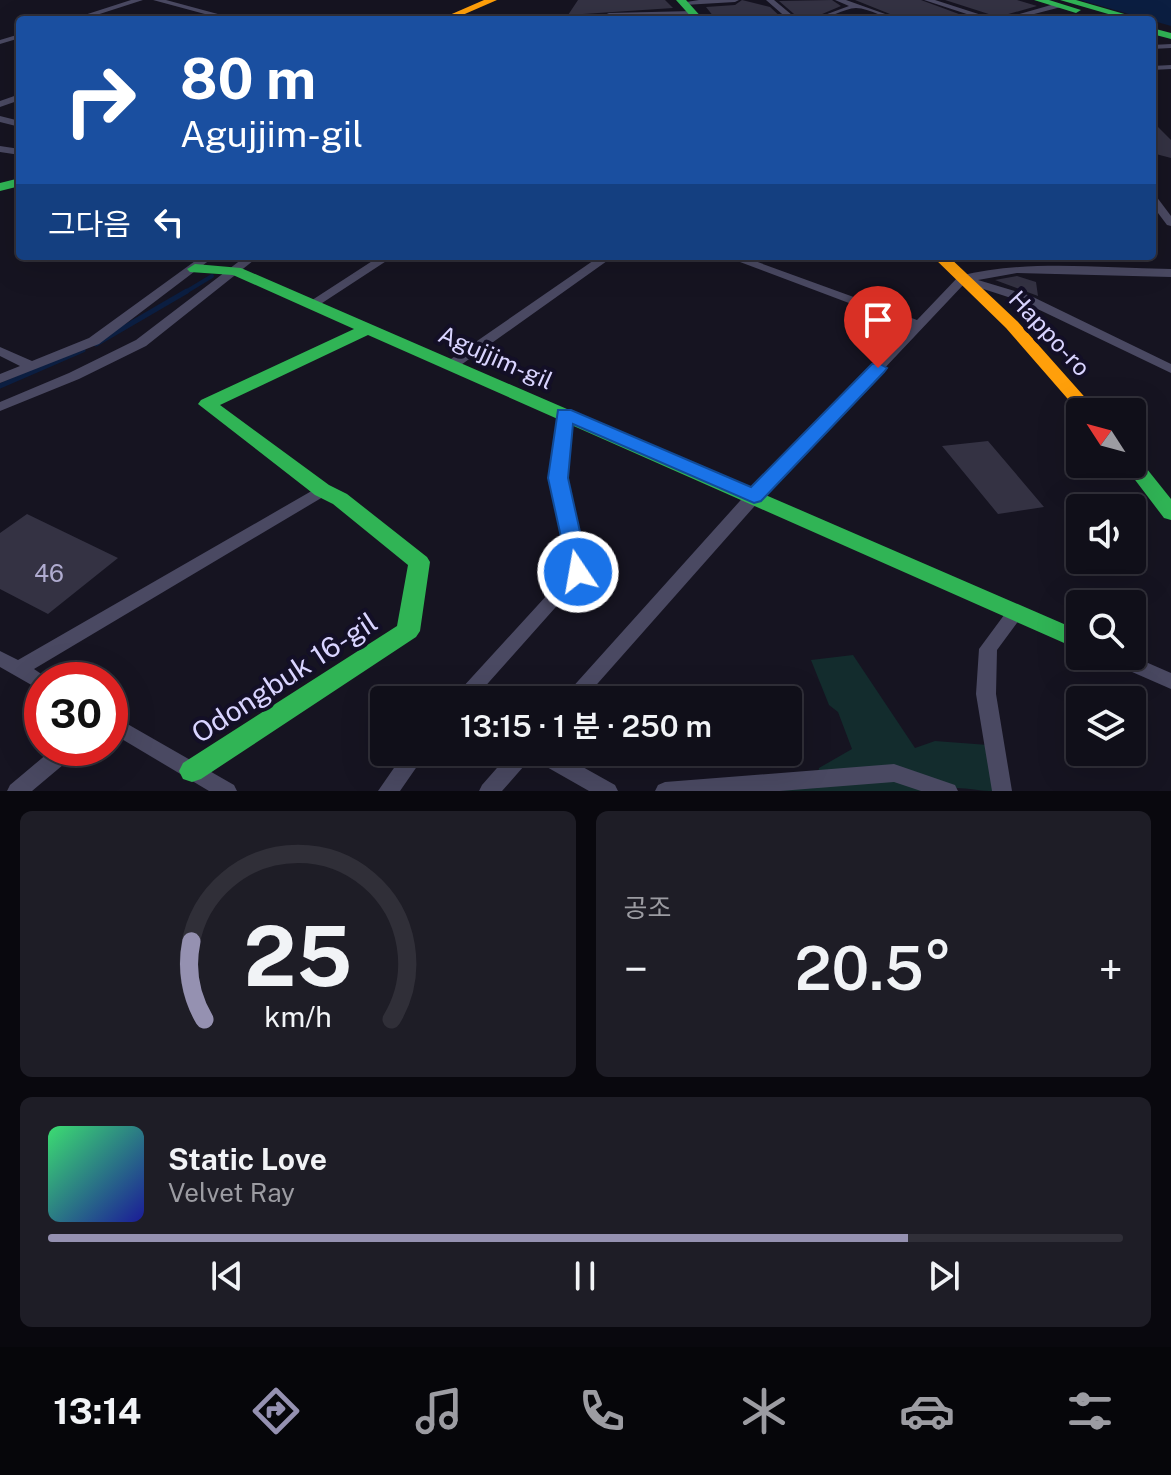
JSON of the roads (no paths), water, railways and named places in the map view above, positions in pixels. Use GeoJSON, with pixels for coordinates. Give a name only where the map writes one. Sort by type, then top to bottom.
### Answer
{"type":"FeatureCollection","features":[{"type":"Feature","properties":{"kind":"street"},"geometry":{"type":"LineString","coordinates":[[86,16],[139,0]]}},
{"type":"Feature","properties":{"kind":"street"},"geometry":{"type":"LineString","coordinates":[[157,0],[220,16]]}},
{"type":"Feature","properties":{"kind":"street"},"geometry":{"type":"LineString","coordinates":[[453,16],[492,0]]}},
{"type":"Feature","properties":{"kind":"street"},"geometry":{"type":"LineString","coordinates":[[607,16],[689,9],[735,0]]}},
{"type":"Feature","properties":{"kind":"street"},"geometry":{"type":"LineString","coordinates":[[770,0],[789,16]]}},
{"type":"Feature","properties":{"kind":"street"},"geometry":{"type":"LineString","coordinates":[[839,0],[886,16]]}},
{"type":"Feature","properties":{"kind":"street"},"geometry":{"type":"LineString","coordinates":[[928,0],[980,16]]}},
{"type":"Feature","properties":{"kind":"street"},"geometry":{"type":"LineString","coordinates":[[1039,0],[1122,16]]}},
{"type":"Feature","properties":{"kind":"street"},"geometry":{"type":"LineString","coordinates":[[1016,16],[1062,3],[1100,16]]}},
{"type":"Feature","properties":{"kind":"street"},"geometry":{"type":"LineString","coordinates":[[827,16],[856,6]]}},
{"type":"Feature","properties":{"kind":"street"},"geometry":{"type":"LineString","coordinates":[[1156,204],[1171,223]]}},
{"type":"Feature","properties":{"kind":"street"},"geometry":{"type":"LineString","coordinates":[[0,407],[141,343],[248,260]]}},
{"type":"Feature","properties":{"kind":"street"},"geometry":{"type":"LineString","coordinates":[[312,304],[382,260]]}},
{"type":"Feature","properties":{"kind":"street"},"geometry":{"type":"LineString","coordinates":[[453,364],[602,260]]}},
{"type":"Feature","properties":{"kind":"street"},"geometry":{"type":"LineString","coordinates":[[741,260],[919,325]]}},
{"type":"Feature","properties":{"kind":"street","name":"Happo-ro"},"geometry":{"type":"LineString","coordinates":[[943,260],[1012,325],[1077,398]]}},
{"type":"Feature","properties":{"kind":"street"},"geometry":{"type":"LineString","coordinates":[[0,379],[94,341],[202,262]]}},
{"type":"Feature","properties":{"kind":"street","name":"Agujjim-gil"},"geometry":{"type":"LineString","coordinates":[[202,262],[236,271],[453,364],[1066,635]]}},
{"type":"Feature","properties":{"kind":"street"},"geometry":{"type":"LineString","coordinates":[[584,686],[754,496],[963,279],[1017,269],[1171,273]]}},
{"type":"Feature","properties":{"kind":"street"},"geometry":{"type":"LineString","coordinates":[[963,279],[1027,299],[1171,369]]}},
{"type":"Feature","properties":{"kind":"street","name":"Odongbuk 16-gil"},"geometry":{"type":"LineString","coordinates":[[192,771],[408,631],[419,562],[340,499],[322,490],[207,404],[369,328]]}},
{"type":"Feature","properties":{"kind":"street"},"geometry":{"type":"LineString","coordinates":[[0,351],[31,366]]}},
{"type":"Feature","properties":{"kind":"street"},"geometry":{"type":"LineString","coordinates":[[474,686],[578,572],[558,478],[565,414]]}},
{"type":"Feature","properties":{"kind":"street"},"geometry":{"type":"LineString","coordinates":[[1144,478],[1171,513]]}},
{"type":"Feature","properties":{"kind":"street"},"geometry":{"type":"LineString","coordinates":[[18,669],[322,490]]}},
{"type":"Feature","properties":{"kind":"street"},"geometry":{"type":"LineString","coordinates":[[1002,791],[986,694],[988,649],[1016,612]]}},
{"type":"Feature","properties":{"kind":"street"},"geometry":{"type":"LineString","coordinates":[[0,658],[24,672]]}},
{"type":"Feature","properties":{"kind":"street"},"geometry":{"type":"LineString","coordinates":[[1146,670],[1171,681]]}},
{"type":"Feature","properties":{"kind":"street"},"geometry":{"type":"LineString","coordinates":[[128,733],[227,791]]}},
{"type":"Feature","properties":{"kind":"street"},"geometry":{"type":"LineString","coordinates":[[17,791],[47,766]]}},
{"type":"Feature","properties":{"kind":"street"},"geometry":{"type":"LineString","coordinates":[[388,791],[407,766]]}},
{"type":"Feature","properties":{"kind":"street"},"geometry":{"type":"LineString","coordinates":[[489,791],[511,766]]}},
{"type":"Feature","properties":{"kind":"street"},"geometry":{"type":"LineString","coordinates":[[563,766],[608,791]]}},
{"type":"Feature","properties":{"kind":"street"},"geometry":{"type":"LineString","coordinates":[[665,791],[894,773],[948,791]]}},
{"type":"Feature","properties":{"kind":"water"},"geometry":{"type":"Polygon","coordinates":[[[1080,0],[1171,0],[1171,26],[1156,22],[1156,16],[1136,16],[1080,0]]]}},
{"type":"Feature","properties":{"kind":"waterway"},"geometry":{"type":"LineString","coordinates":[[184,293],[212,276]]}},
{"type":"Feature","properties":{"kind":"waterway"},"geometry":{"type":"LineString","coordinates":[[96,344],[187,291]]}},
{"type":"Feature","properties":{"kind":"waterway"},"geometry":{"type":"LineString","coordinates":[[0,386],[83,350]]}}]}
